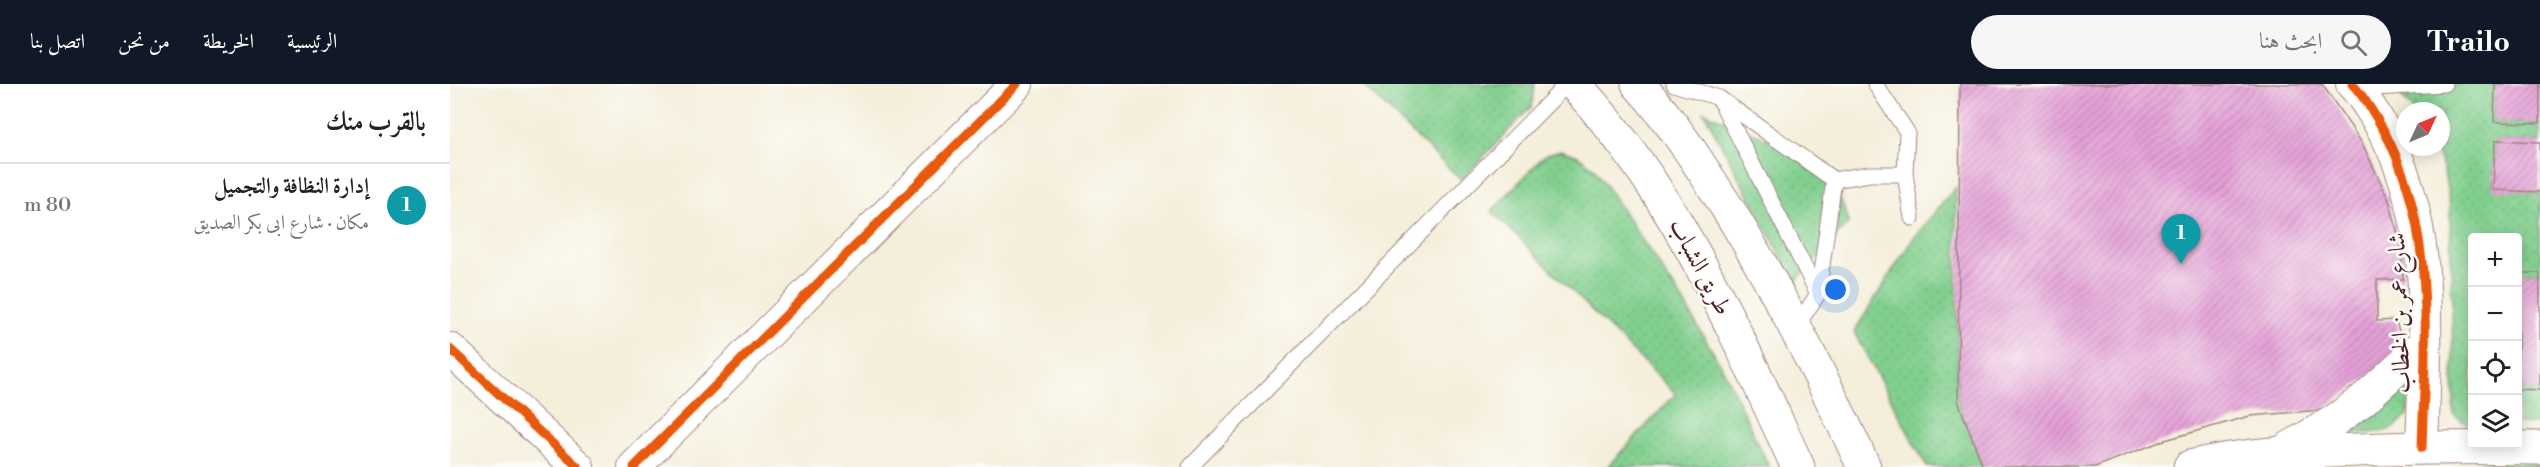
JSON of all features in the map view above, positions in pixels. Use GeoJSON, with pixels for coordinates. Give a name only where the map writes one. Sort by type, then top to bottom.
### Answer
{"type":"FeatureCollection","features":[{"type":"Feature","properties":{"kind":"main road"},"geometry":{"type":"LineString","coordinates":[[1638,84],[1664,112],[1714,187],[1761,264],[1796,327],[1864,467]]}},
{"type":"Feature","properties":{"kind":"main road","name":"طريق الشباب"},"geometry":{"type":"LineString","coordinates":[[1586,89],[1641,165],[1702,265],[1798,467]]}},
{"type":"Feature","properties":{"kind":"main road"},"geometry":{"type":"LineString","coordinates":[[2190,467],[2248,455],[2283,452],[2422,448],[2540,448]]}},
{"type":"Feature","properties":{"kind":"street"},"geometry":{"type":"LineString","coordinates":[[634,467],[1017,84]]}},
{"type":"Feature","properties":{"kind":"street","name":"شارع عمر بن الخطاب"},"geometry":{"type":"LineString","coordinates":[[2354,86],[2389,141],[2414,208],[2422,254],[2425,343],[2422,448]]}},
{"type":"Feature","properties":{"kind":"street","name":"شارع عمر بن الخطاب"},"geometry":{"type":"LineString","coordinates":[[2283,452],[2334,421],[2364,399],[2425,343]]}},
{"type":"Feature","properties":{"kind":"street"},"geometry":{"type":"LineString","coordinates":[[450,349],[578,467]]}},
{"type":"Feature","properties":{"kind":"lane"},"geometry":{"type":"LineString","coordinates":[[1674,84],[1719,98],[1834,180],[1869,174],[1905,174]]}},
{"type":"Feature","properties":{"kind":"lane"},"geometry":{"type":"LineString","coordinates":[[1875,84],[1907,132],[1905,174],[1912,218]]}},
{"type":"Feature","properties":{"kind":"lane"},"geometry":{"type":"LineString","coordinates":[[2354,86],[2444,84]]}},
{"type":"Feature","properties":{"kind":"lane"},"geometry":{"type":"LineString","coordinates":[[1190,467],[1586,89]]}},
{"type":"Feature","properties":{"kind":"lane"},"geometry":{"type":"LineString","coordinates":[[1719,98],[1818,294]]}},
{"type":"Feature","properties":{"kind":"lane"},"geometry":{"type":"LineString","coordinates":[[1796,327],[1818,294],[1834,180]]}},
{"type":"Feature","properties":{"kind":"green space"},"geometry":{"type":"Polygon","coordinates":[[[1362,84],[1535,84],[1532,106],[1461,180],[1362,84]]]}},
{"type":"Feature","properties":{"kind":"green space"},"geometry":{"type":"Polygon","coordinates":[[[2392,84],[2495,84],[2494,122],[2540,123],[2540,142],[2495,140],[2493,189],[2540,192],[2540,273],[2522,273],[2522,233],[2468,233],[2468,424],[2454,415],[2450,207],[2444,171],[2438,156],[2450,156],[2450,102],[2406,102],[2392,84]]]}},
{"type":"Feature","properties":{"kind":"green space"},"geometry":{"type":"Polygon","coordinates":[[[1704,112],[1828,164],[1849,222],[1795,282],[1704,112]]]}},
{"type":"Feature","properties":{"kind":"green space"},"geometry":{"type":"Polygon","coordinates":[[[1561,150],[1578,156],[1594,168],[1683,301],[1724,371],[1769,467],[1607,467],[1676,394],[1492,211],[1545,155],[1561,150]]]}},
{"type":"Feature","properties":{"kind":"green space"},"geometry":{"type":"Polygon","coordinates":[[[1956,187],[1958,401],[1983,467],[1927,467],[1854,332],[1912,240],[1956,187]]]}},
{"type":"Feature","properties":{"kind":"green space"},"geometry":{"type":"Polygon","coordinates":[[[2409,388],[2408,415],[2401,422],[2383,432],[2352,433],[2409,388]]]}},
{"type":"Feature","properties":{"kind":"green space"},"geometry":{"type":"Polygon","coordinates":[[[2522,389],[2540,390],[2540,424],[2522,423],[2522,389]]]}},
{"type":"Feature","properties":{"kind":"green space"},"geometry":{"type":"Polygon","coordinates":[[[2481,462],[2540,464],[2540,467],[2474,467],[2481,462]]]}},
{"type":"Feature","properties":{"kind":"building"},"geometry":{"type":"Polygon","coordinates":[[[1960,84],[2322,84],[2362,143],[2389,200],[2402,249],[2403,279],[2377,280],[2377,321],[2396,320],[2404,351],[2322,410],[2250,416],[2165,440],[2095,467],[1983,467],[1958,401],[1960,84]]]}},
{"type":"Feature","properties":{"kind":"building"},"geometry":{"type":"Polygon","coordinates":[[[2495,84],[2540,84],[2540,123],[2494,122],[2495,84]]]}},
{"type":"Feature","properties":{"kind":"building"},"geometry":{"type":"Polygon","coordinates":[[[2495,140],[2540,142],[2540,192],[2493,190],[2495,140]]]}},
{"type":"Feature","properties":{"kind":"building"},"geometry":{"type":"Polygon","coordinates":[[[2522,273],[2540,273],[2540,390],[2522,389],[2522,273]]]}},
{"type":"Feature","properties":{"kind":"cycle path"},"geometry":{"type":"LineString","coordinates":[[634,467],[1017,84]]}},
{"type":"Feature","properties":{"kind":"cycle path"},"geometry":{"type":"LineString","coordinates":[[2352,84],[2383,129],[2400,166],[2412,205],[2420,245],[2425,326],[2422,448]]}},
{"type":"Feature","properties":{"kind":"cycle path"},"geometry":{"type":"LineString","coordinates":[[450,349],[578,467]]}},
{"type":"Feature","properties":{"kind":"place","name":"إدارة النظافة والتجميل"},"geometry":{"type":"Point","coordinates":[2181,264]}}]}
